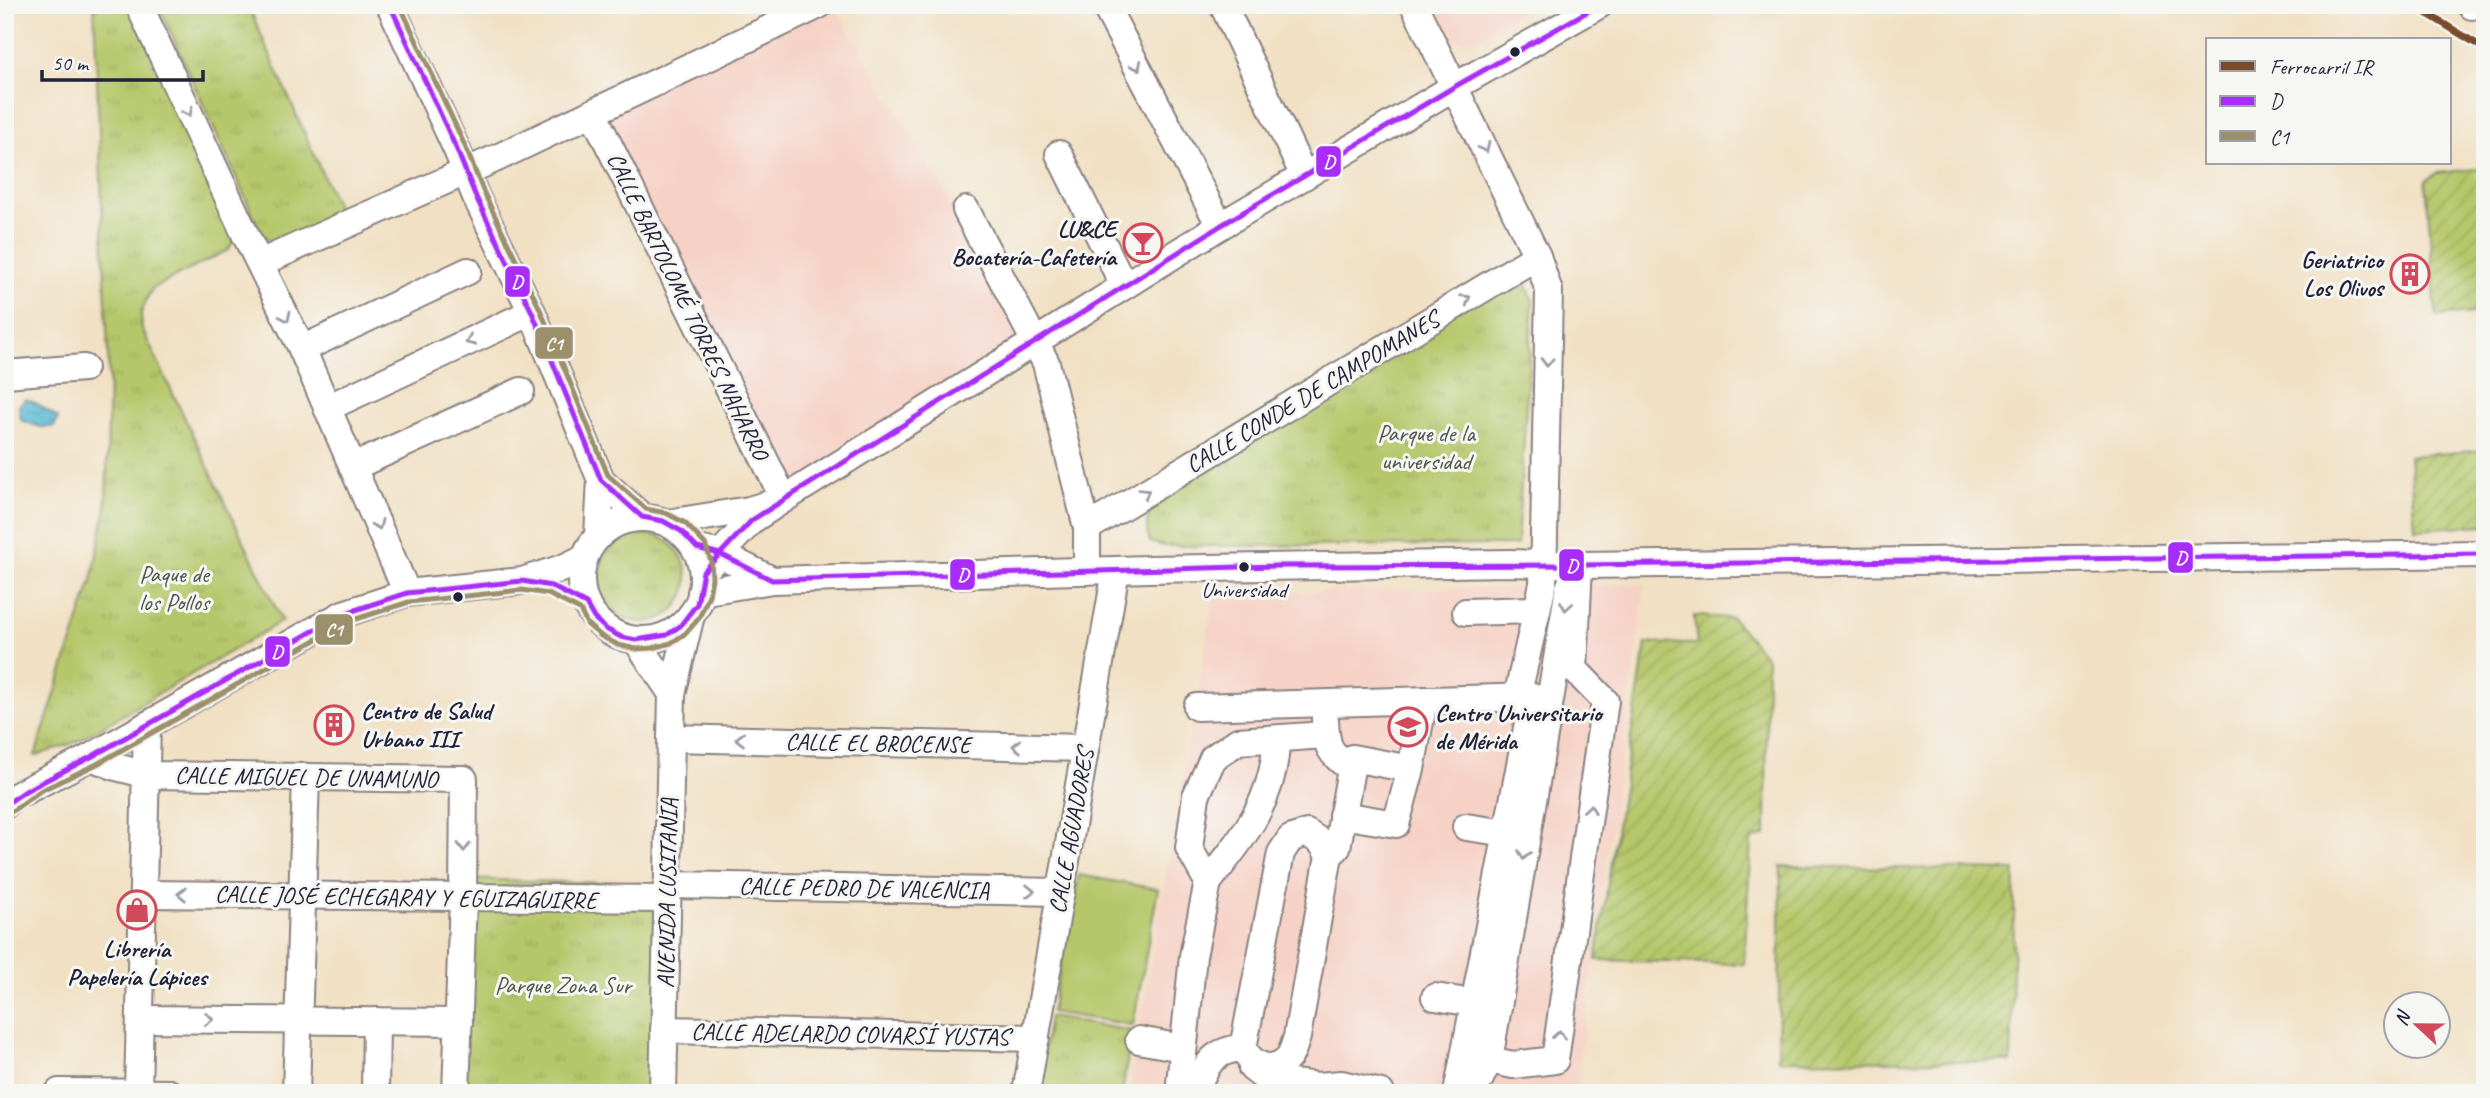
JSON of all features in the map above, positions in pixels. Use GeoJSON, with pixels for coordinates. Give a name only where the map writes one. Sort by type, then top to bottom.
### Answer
{"type":"FeatureCollection","features":[{"type":"Feature","properties":{"kind":"street"},"geometry":{"type":"LineString","coordinates":[[139,5],[302,349],[407,593]]}},
{"type":"Feature","properties":{"kind":"street"},"geometry":{"type":"LineString","coordinates":[[390,5],[532,312],[601,480],[654,520],[681,531],[702,576]]}},
{"type":"Feature","properties":{"kind":"street"},"geometry":{"type":"LineString","coordinates":[[260,264],[466,172],[818,5]]}},
{"type":"Feature","properties":{"kind":"street"},"geometry":{"type":"LineString","coordinates":[[1105,5],[1220,226]]}},
{"type":"Feature","properties":{"kind":"street"},"geometry":{"type":"LineString","coordinates":[[1223,5],[1304,176]]}},
{"type":"Feature","properties":{"kind":"street"},"geometry":{"type":"LineString","coordinates":[[1414,5],[1537,256],[1549,291],[1543,584],[1517,697]]}},
{"type":"Feature","properties":{"kind":"street"},"geometry":{"type":"LineString","coordinates":[[601,480],[591,547],[580,574],[586,604],[594,618],[621,637],[636,640],[667,635],[680,626],[702,576],[752,520],[1220,226],[1599,5]]}},
{"type":"Feature","properties":{"kind":"street","name":"CALLE BARTOLOMÉ TORRES NAHARRO"},"geometry":{"type":"LineString","coordinates":[[593,113],[784,499]]}},
{"type":"Feature","properties":{"kind":"street"},"geometry":{"type":"LineString","coordinates":[[1059,155],[1124,286]]}},
{"type":"Feature","properties":{"kind":"street"},"geometry":{"type":"LineString","coordinates":[[966,210],[1046,363],[1087,528],[1087,570]]}},
{"type":"Feature","properties":{"kind":"street","name":"CALLE CONDE DE CAMPOMANES"},"geometry":{"type":"LineString","coordinates":[[1087,528],[1537,256]]}},
{"type":"Feature","properties":{"kind":"street"},"geometry":{"type":"LineString","coordinates":[[302,349],[468,271]]}},
{"type":"Feature","properties":{"kind":"street"},"geometry":{"type":"LineString","coordinates":[[327,408],[532,312]]}},
{"type":"Feature","properties":{"kind":"street"},"geometry":{"type":"LineString","coordinates":[[5,374],[83,368]]}},
{"type":"Feature","properties":{"kind":"street"},"geometry":{"type":"LineString","coordinates":[[353,467],[521,391]]}},
{"type":"Feature","properties":{"kind":"street"},"geometry":{"type":"LineString","coordinates":[[5,805],[13,797],[91,757],[343,614],[407,593],[522,581],[563,568],[591,547],[605,529],[621,521],[749,510],[784,499]]}},
{"type":"Feature","properties":{"kind":"street"},"geometry":{"type":"LineString","coordinates":[[702,576],[772,580],[1087,570],[1510,563],[1579,565],[2485,554]]}},
{"type":"Feature","properties":{"kind":"street"},"geometry":{"type":"LineString","coordinates":[[1473,1093],[1501,1062],[1555,1060],[1605,701],[1574,669],[1579,565]]}},
{"type":"Feature","properties":{"kind":"street"},"geometry":{"type":"LineString","coordinates":[[1489,1093],[1502,1073],[1501,1062],[1553,687],[1569,588],[1579,565]]}},
{"type":"Feature","properties":{"kind":"street","name":"CALLE AGUADORES"},"geometry":{"type":"LineString","coordinates":[[1027,1093],[1116,570]]}},
{"type":"Feature","properties":{"kind":"street"},"geometry":{"type":"LineString","coordinates":[[702,576],[772,580]]}},
{"type":"Feature","properties":{"kind":"street","name":"AVENIDA LUSITANIA"},"geometry":{"type":"LineString","coordinates":[[663,1093],[672,694],[702,576]]}},
{"type":"Feature","properties":{"kind":"street"},"geometry":{"type":"LineString","coordinates":[[522,581],[551,586],[586,604]]}},
{"type":"Feature","properties":{"kind":"street"},"geometry":{"type":"LineString","coordinates":[[1466,612],[1537,610]]}},
{"type":"Feature","properties":{"kind":"street"},"geometry":{"type":"LineString","coordinates":[[636,640],[672,694]]}},
{"type":"Feature","properties":{"kind":"street"},"geometry":{"type":"LineString","coordinates":[[1553,687],[1570,677],[1584,680]]}},
{"type":"Feature","properties":{"kind":"street"},"geometry":{"type":"LineString","coordinates":[[1342,815],[1396,824],[1411,769],[1413,693]]}},
{"type":"Feature","properties":{"kind":"street"},"geometry":{"type":"LineString","coordinates":[[1197,707],[1321,695],[1413,693],[1533,697],[1457,1093]]}},
{"type":"Feature","properties":{"kind":"street"},"geometry":{"type":"LineString","coordinates":[[1321,695],[1325,735],[1332,754],[1352,769]]}},
{"type":"Feature","properties":{"kind":"street"},"geometry":{"type":"LineString","coordinates":[[138,1092],[148,725]]}},
{"type":"Feature","properties":{"kind":"street"},"geometry":{"type":"LineString","coordinates":[[1208,882],[1189,848],[1196,796],[1213,758],[1238,741],[1325,735]]}},
{"type":"Feature","properties":{"kind":"street","name":"CALLE EL BROCENSE"},"geometry":{"type":"LineString","coordinates":[[671,738],[1085,748]]}},
{"type":"Feature","properties":{"kind":"street"},"geometry":{"type":"LineString","coordinates":[[1179,1093],[1193,956],[1208,882],[1259,814],[1270,784],[1276,739]]}},
{"type":"Feature","properties":{"kind":"street","name":"CALLE MIGUEL DE UNAMUNO"},"geometry":{"type":"LineString","coordinates":[[91,757],[148,775],[464,779],[463,898]]}},
{"type":"Feature","properties":{"kind":"street"},"geometry":{"type":"LineString","coordinates":[[1194,1093],[1205,1069],[1216,1055],[1228,1049],[1245,1052],[1255,1063],[1265,1067],[1285,1061],[1291,1054],[1329,855],[1337,848],[1352,758],[1411,769]]}},
{"type":"Feature","properties":{"kind":"street"},"geometry":{"type":"LineString","coordinates":[[296,1093],[306,777]]}},
{"type":"Feature","properties":{"kind":"street"},"geometry":{"type":"LineString","coordinates":[[1466,827],[1507,833]]}},
{"type":"Feature","properties":{"kind":"street"},"geometry":{"type":"LineString","coordinates":[[1329,855],[1321,842],[1307,833],[1290,839],[1281,853],[1245,1052],[1252,1067],[1261,1075],[1284,1082],[1318,1086],[1341,1084],[1381,1093]]}},
{"type":"Feature","properties":{"kind":"street"},"geometry":{"type":"LineString","coordinates":[[1236,846],[1252,856],[1279,862]]}},
{"type":"Feature","properties":{"kind":"street","name":"CALLE PEDRO DE VALENCIA"},"geometry":{"type":"LineString","coordinates":[[667,892],[1061,892]]}},
{"type":"Feature","properties":{"kind":"street","name":"CALLE JOSÉ ECHEGARAY Y EGUIZAGUIRRE"},"geometry":{"type":"LineString","coordinates":[[144,894],[463,898],[667,892]]}},
{"type":"Feature","properties":{"kind":"street"},"geometry":{"type":"LineString","coordinates":[[456,1093],[463,898]]}},
{"type":"Feature","properties":{"kind":"street"},"geometry":{"type":"LineString","coordinates":[[1435,997],[1475,1003]]}},
{"type":"Feature","properties":{"kind":"street"},"geometry":{"type":"LineString","coordinates":[[141,1019],[459,1022]]}},
{"type":"Feature","properties":{"kind":"street"},"geometry":{"type":"LineString","coordinates":[[375,1093],[376,1021]]}},
{"type":"Feature","properties":{"kind":"street","name":"CALLE ADELARDO COVARSÍ YUSTAS"},"geometry":{"type":"LineString","coordinates":[[664,1030],[1036,1038]]}},
{"type":"Feature","properties":{"kind":"street"},"geometry":{"type":"LineString","coordinates":[[1139,1040],[1182,1048]]}},
{"type":"Feature","properties":{"kind":"street"},"geometry":{"type":"LineString","coordinates":[[1295,1044],[1299,1053],[1312,1066],[1341,1084]]}},
{"type":"Feature","properties":{"kind":"street"},"geometry":{"type":"LineString","coordinates":[[59,1092],[169,1093]]}},
{"type":"Feature","properties":{"kind":"shaded area"},"geometry":{"type":"Polygon","coordinates":[[[819,5],[833,5],[848,28],[1034,343],[784,499],[593,113],[819,5]]]}},
{"type":"Feature","properties":{"kind":"shaded area"},"geometry":{"type":"Polygon","coordinates":[[[1437,5],[1533,5],[1472,41],[1452,39],[1437,5]]]}},
{"type":"Feature","properties":{"kind":"shaded area","name":"Centro Universitario de Mérida"},"geometry":{"type":"Polygon","coordinates":[[[1645,584],[1577,1079],[1587,1093],[1128,1093],[1214,594],[1645,584]]]}},
{"type":"Feature","properties":{"kind":"green space","name":"Paque de los Pollos"},"geometry":{"type":"Polygon","coordinates":[[[94,5],[130,5],[237,236],[228,250],[153,288],[141,314],[142,329],[282,621],[76,742],[35,756],[92,580],[106,507],[109,379],[94,5]]]}},
{"type":"Feature","properties":{"kind":"green space"},"geometry":{"type":"Polygon","coordinates":[[[158,5],[248,5],[341,216],[283,242],[271,242],[262,235],[158,5]]]}},
{"type":"Feature","properties":{"kind":"green space"},"geometry":{"type":"Polygon","coordinates":[[[2485,168],[2485,312],[2436,316],[2426,180],[2437,173],[2485,168]]]}},
{"type":"Feature","properties":{"kind":"green space","name":"Parque de la universidad"},"geometry":{"type":"Polygon","coordinates":[[[1522,271],[1533,302],[1517,545],[1164,546],[1150,542],[1147,525],[1155,497],[1522,271]]]}},
{"type":"Feature","properties":{"kind":"green space"},"geometry":{"type":"Polygon","coordinates":[[[2485,450],[2485,525],[2415,529],[2409,456],[2485,450]]]}},
{"type":"Feature","properties":{"kind":"green space"},"geometry":{"type":"Polygon","coordinates":[[[634,534],[652,534],[668,541],[680,553],[687,569],[687,587],[680,603],[668,615],[652,622],[634,622],[618,615],[606,603],[599,587],[599,569],[606,553],[618,541],[634,534]]]}},
{"type":"Feature","properties":{"kind":"green space"},"geometry":{"type":"Polygon","coordinates":[[[1694,616],[1732,618],[1767,658],[1766,835],[1751,840],[1744,964],[1596,960],[1646,643],[1697,644],[1694,616]]]}},
{"type":"Feature","properties":{"kind":"green space"},"geometry":{"type":"Polygon","coordinates":[[[1781,866],[2015,870],[2011,1062],[1778,1060],[1781,866]]]}},
{"type":"Feature","properties":{"kind":"green space"},"geometry":{"type":"Polygon","coordinates":[[[1079,875],[1158,889],[1133,1025],[1051,1012],[1079,875]]]}},
{"type":"Feature","properties":{"kind":"green space","name":"Parque Zona Sur"},"geometry":{"type":"Polygon","coordinates":[[[463,879],[667,885],[663,1093],[456,1093],[463,879]]]}},
{"type":"Feature","properties":{"kind":"green space"},"geometry":{"type":"Polygon","coordinates":[[[1049,1017],[1132,1031],[1122,1093],[1037,1093],[1049,1017]]]}},
{"type":"Feature","properties":{"kind":"water"},"geometry":{"type":"Polygon","coordinates":[[[25,399],[38,404],[58,418],[54,427],[40,427],[21,420],[19,406],[25,399]]]}},
{"type":"Feature","properties":{"kind":"rail line","name":"IR"},"geometry":{"type":"LineString","coordinates":[[2413,5],[2485,49]]}},
{"type":"Feature","properties":{"kind":"transit line","name":"D"},"geometry":{"type":"LineString","coordinates":[[390,5],[476,197],[532,312],[601,480],[642,517],[663,521],[681,531],[697,548],[720,554],[772,580],[1276,566],[2485,554]]}},
{"type":"Feature","properties":{"kind":"transit line","name":"C1"},"geometry":{"type":"LineString","coordinates":[[11,812],[40,791],[97,764],[347,622],[409,602],[522,590],[548,594],[580,610],[587,624],[601,636],[618,645],[636,649],[671,643],[686,633],[699,618],[709,595],[712,578],[711,561],[705,544],[685,523],[666,513],[646,509],[608,475],[540,309],[484,193],[400,5]]}},
{"type":"Feature","properties":{"kind":"transit line","name":"D"},"geometry":{"type":"LineString","coordinates":[[5,805],[27,790],[91,757],[343,614],[407,593],[522,581],[551,586],[586,604],[594,618],[621,637],[636,640],[667,635],[680,626],[697,604],[703,572],[752,520],[1220,226],[1454,87],[1599,5]]}},
{"type":"Feature","properties":{"kind":"place","name":"LU&CE Bocatería-Cafetería"},"geometry":{"type":"Point","coordinates":[1143,243]}},
{"type":"Feature","properties":{"kind":"place","name":"Geriatrico Los Olivos"},"geometry":{"type":"Point","coordinates":[2410,274]}},
{"type":"Feature","properties":{"kind":"place","name":"Universidad"},"geometry":{"type":"Point","coordinates":[1244,567]}},
{"type":"Feature","properties":{"kind":"place","name":"Centro de Salud Urbano III"},"geometry":{"type":"Point","coordinates":[334,725]}},
{"type":"Feature","properties":{"kind":"place","name":"Centro Universitario de Mérida"},"geometry":{"type":"Point","coordinates":[1408,727]}},
{"type":"Feature","properties":{"kind":"place","name":"Librería Papelería Lápices"},"geometry":{"type":"Point","coordinates":[137,910]}}]}
